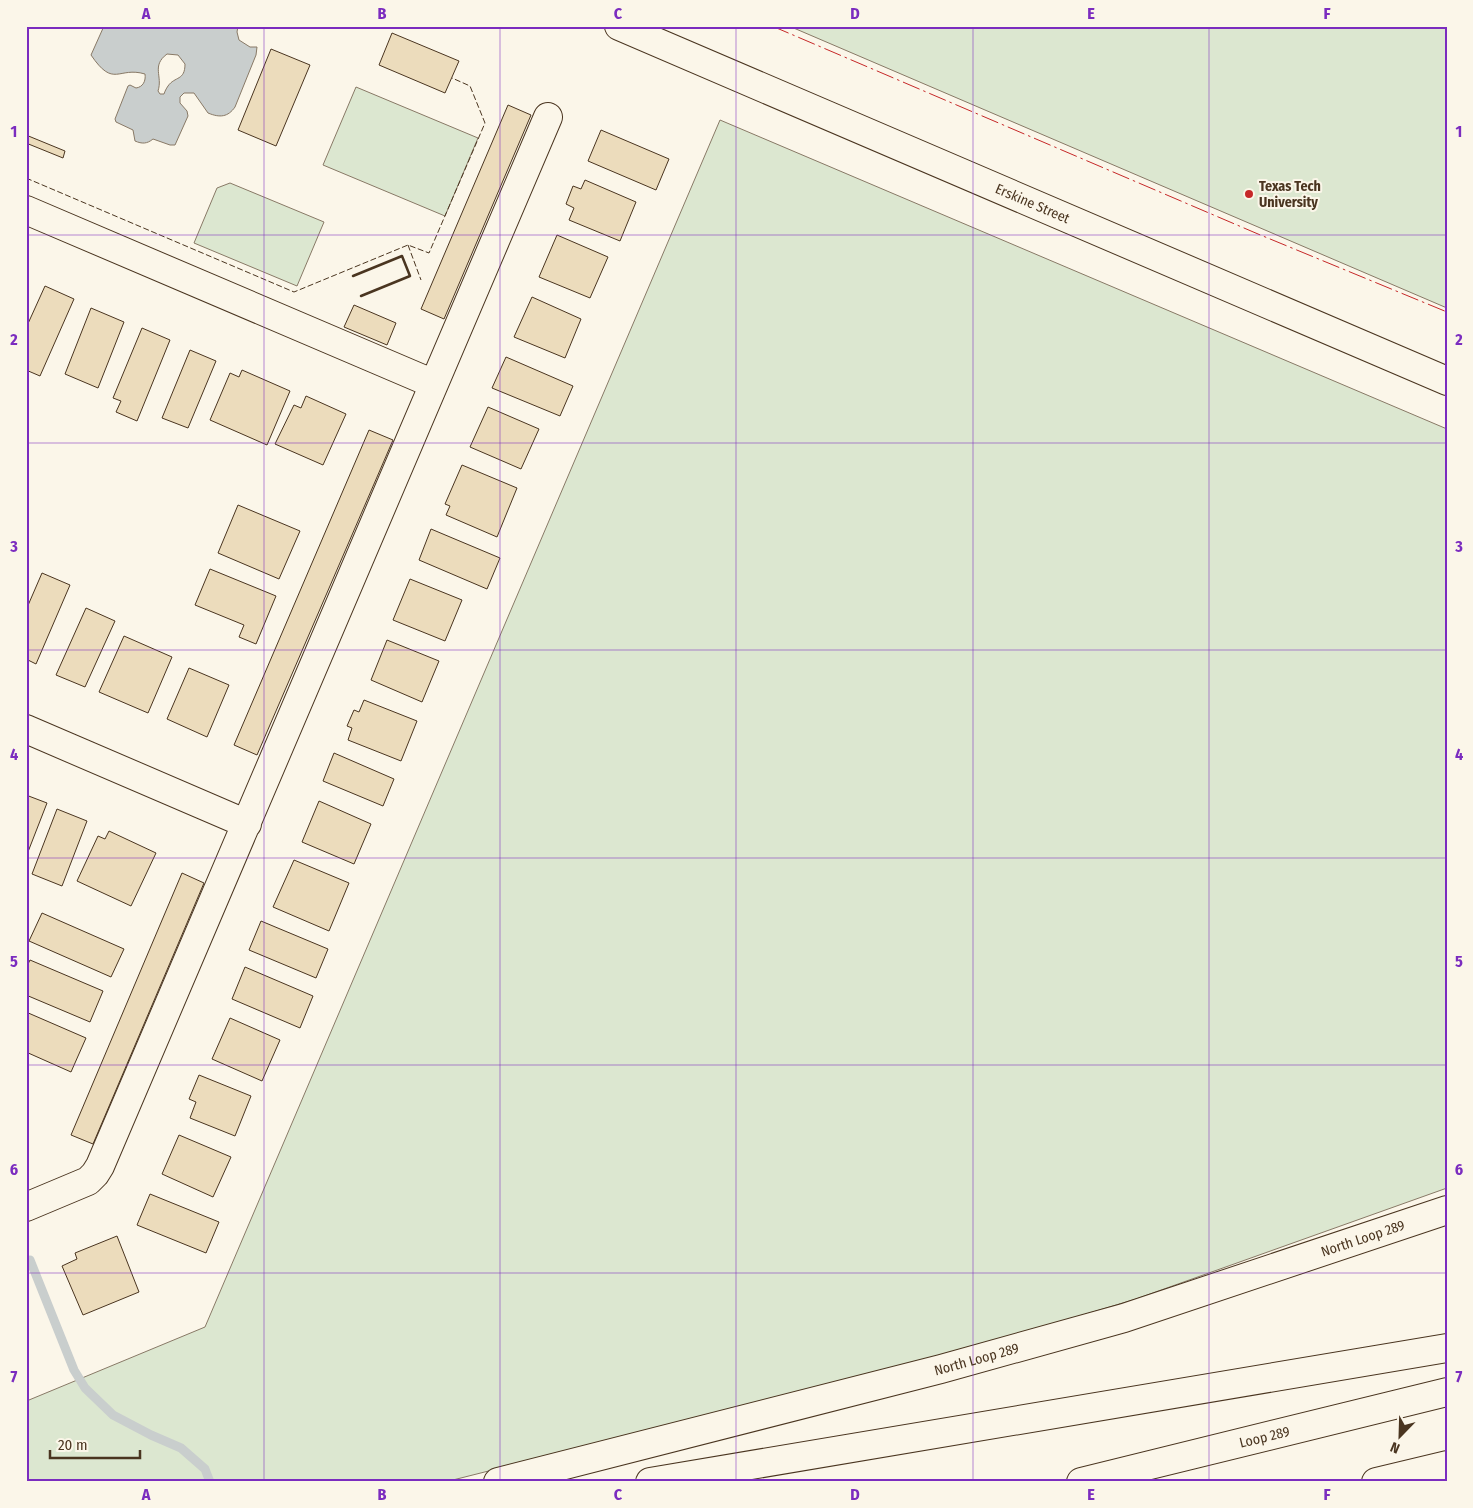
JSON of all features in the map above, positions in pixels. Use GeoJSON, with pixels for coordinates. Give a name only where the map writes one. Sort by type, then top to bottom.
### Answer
{"type":"FeatureCollection","features":[{"type":"Feature","properties":{"kind":"main road","name":"Erskine Street"},"geometry":{"type":"LineString","coordinates":[[618,26],[1447,381]]}},
{"type":"Feature","properties":{"kind":"main road"},"geometry":{"type":"LineString","coordinates":[[26,1207],[88,1181],[100,1166],[548,116]]}},
{"type":"Feature","properties":{"kind":"main road"},"geometry":{"type":"LineString","coordinates":[[26,210],[434,384]]}},
{"type":"Feature","properties":{"kind":"main road"},"geometry":{"type":"LineString","coordinates":[[26,730],[247,824]]}},
{"type":"Feature","properties":{"kind":"main road","name":"North Loop 289"},"geometry":{"type":"LineString","coordinates":[[498,1482],[941,1369],[1114,1321],[1447,1210]]}},
{"type":"Feature","properties":{"kind":"main road"},"geometry":{"type":"LineString","coordinates":[[650,1482],[1447,1348]]}},
{"type":"Feature","properties":{"kind":"main road","name":"Loop 289"},"geometry":{"type":"LineString","coordinates":[[1081,1482],[1447,1392]]}},
{"type":"Feature","properties":{"kind":"main road"},"geometry":{"type":"LineString","coordinates":[[1376,1482],[1447,1464]]}},
{"type":"Feature","properties":{"kind":"green space","name":"Texas Tech University"},"geometry":{"type":"Polygon","coordinates":[[[789,26],[1447,26],[1447,308],[789,26]]]}},
{"type":"Feature","properties":{"kind":"green space"},"geometry":{"type":"Polygon","coordinates":[[[356,87],[478,138],[445,216],[323,165],[356,87]]]}},
{"type":"Feature","properties":{"kind":"green space"},"geometry":{"type":"Polygon","coordinates":[[[720,120],[1447,429],[1447,1188],[1136,1299],[960,1352],[445,1482],[26,1482],[26,1399],[29,1400],[205,1327],[720,120]]]}},
{"type":"Feature","properties":{"kind":"green space"},"geometry":{"type":"Polygon","coordinates":[[[230,183],[324,222],[297,286],[194,243],[217,188],[230,183]]]}},
{"type":"Feature","properties":{"kind":"shaded area"},"geometry":{"type":"Polygon","coordinates":[[[104,26],[238,26],[239,40],[250,47],[257,47],[256,55],[235,107],[227,115],[216,116],[208,113],[194,93],[184,93],[180,97],[180,103],[187,111],[188,116],[175,145],[153,139],[149,142],[140,143],[135,141],[133,130],[116,122],[115,119],[128,86],[136,88],[142,85],[145,74],[128,72],[111,74],[105,71],[91,55],[104,26]],[[167,54],[162,58],[158,67],[158,91],[160,94],[164,94],[171,83],[181,76],[185,69],[185,64],[178,55],[167,54]]]}},
{"type":"Feature","properties":{"kind":"building"},"geometry":{"type":"Polygon","coordinates":[[[392,33],[459,61],[445,93],[379,65],[392,33]]]}},
{"type":"Feature","properties":{"kind":"building"},"geometry":{"type":"Polygon","coordinates":[[[271,49],[310,65],[276,146],[238,130],[271,49]]]}},
{"type":"Feature","properties":{"kind":"building"},"geometry":{"type":"Polygon","coordinates":[[[508,105],[531,115],[444,319],[421,309],[508,105]]]}},
{"type":"Feature","properties":{"kind":"building"},"geometry":{"type":"Polygon","coordinates":[[[601,130],[669,159],[656,190],[588,161],[601,130]]]}},
{"type":"Feature","properties":{"kind":"building"},"geometry":{"type":"Polygon","coordinates":[[[26,135],[65,151],[63,158],[26,143],[26,135]]]}},
{"type":"Feature","properties":{"kind":"building"},"geometry":{"type":"Polygon","coordinates":[[[585,180],[636,202],[620,241],[569,220],[574,208],[566,204],[573,186],[581,189],[585,180]]]}},
{"type":"Feature","properties":{"kind":"building"},"geometry":{"type":"Polygon","coordinates":[[[557,235],[608,257],[590,298],[539,277],[557,235]]]}},
{"type":"Feature","properties":{"kind":"building"},"geometry":{"type":"Polygon","coordinates":[[[45,286],[74,299],[40,376],[26,370],[26,328],[45,286]]]}},
{"type":"Feature","properties":{"kind":"building"},"geometry":{"type":"Polygon","coordinates":[[[532,297],[581,319],[565,358],[514,337],[532,297]]]}},
{"type":"Feature","properties":{"kind":"building"},"geometry":{"type":"Polygon","coordinates":[[[354,305],[396,323],[387,345],[344,327],[354,305]]]}},
{"type":"Feature","properties":{"kind":"building"},"geometry":{"type":"Polygon","coordinates":[[[91,308],[124,322],[98,388],[65,374],[91,308]]]}},
{"type":"Feature","properties":{"kind":"building"},"geometry":{"type":"Polygon","coordinates":[[[142,328],[170,340],[137,421],[116,412],[121,401],[113,398],[142,328]]]}},
{"type":"Feature","properties":{"kind":"building"},"geometry":{"type":"Polygon","coordinates":[[[190,350],[216,361],[188,428],[162,418],[190,350]]]}},
{"type":"Feature","properties":{"kind":"building"},"geometry":{"type":"Polygon","coordinates":[[[506,357],[573,386],[560,416],[492,388],[506,357]]]}},
{"type":"Feature","properties":{"kind":"building"},"geometry":{"type":"Polygon","coordinates":[[[242,370],[290,391],[267,445],[210,420],[230,373],[239,377],[242,370]]]}},
{"type":"Feature","properties":{"kind":"building"},"geometry":{"type":"Polygon","coordinates":[[[306,396],[346,414],[323,465],[275,444],[294,405],[301,408],[306,396]]]}},
{"type":"Feature","properties":{"kind":"building"},"geometry":{"type":"Polygon","coordinates":[[[488,407],[539,429],[521,469],[470,447],[488,407]]]}},
{"type":"Feature","properties":{"kind":"building"},"geometry":{"type":"Polygon","coordinates":[[[369,430],[393,440],[257,755],[234,745],[369,430]]]}},
{"type":"Feature","properties":{"kind":"building"},"geometry":{"type":"Polygon","coordinates":[[[462,465],[517,488],[497,537],[446,515],[450,506],[445,504],[462,465]]]}},
{"type":"Feature","properties":{"kind":"building"},"geometry":{"type":"Polygon","coordinates":[[[238,505],[300,531],[279,579],[218,553],[238,505]]]}},
{"type":"Feature","properties":{"kind":"building"},"geometry":{"type":"Polygon","coordinates":[[[431,529],[500,558],[487,589],[419,560],[431,529]]]}},
{"type":"Feature","properties":{"kind":"building"},"geometry":{"type":"Polygon","coordinates":[[[210,569],[276,596],[256,644],[239,637],[244,625],[195,605],[210,569]]]}},
{"type":"Feature","properties":{"kind":"building"},"geometry":{"type":"Polygon","coordinates":[[[42,573],[70,585],[36,664],[26,659],[26,610],[42,573]]]}},
{"type":"Feature","properties":{"kind":"building"},"geometry":{"type":"Polygon","coordinates":[[[410,579],[462,600],[445,641],[393,620],[410,579]]]}},
{"type":"Feature","properties":{"kind":"building"},"geometry":{"type":"Polygon","coordinates":[[[86,608],[115,621],[85,687],[56,675],[86,608]]]}},
{"type":"Feature","properties":{"kind":"building"},"geometry":{"type":"Polygon","coordinates":[[[124,636],[172,657],[148,713],[99,692],[124,636]]]}},
{"type":"Feature","properties":{"kind":"building"},"geometry":{"type":"Polygon","coordinates":[[[387,640],[439,661],[422,702],[371,680],[387,640]]]}},
{"type":"Feature","properties":{"kind":"building"},"geometry":{"type":"Polygon","coordinates":[[[189,668],[229,685],[207,737],[167,719],[189,668]]]}},
{"type":"Feature","properties":{"kind":"building"},"geometry":{"type":"Polygon","coordinates":[[[364,700],[417,721],[401,761],[348,740],[352,728],[347,726],[354,710],[359,712],[364,700]]]}},
{"type":"Feature","properties":{"kind":"building"},"geometry":{"type":"Polygon","coordinates":[[[334,753],[394,779],[383,806],[323,781],[334,753]]]}},
{"type":"Feature","properties":{"kind":"building"},"geometry":{"type":"Polygon","coordinates":[[[26,795],[47,803],[26,857],[26,795]]]}},
{"type":"Feature","properties":{"kind":"building"},"geometry":{"type":"Polygon","coordinates":[[[319,801],[371,824],[354,864],[302,842],[319,801]]]}},
{"type":"Feature","properties":{"kind":"building"},"geometry":{"type":"Polygon","coordinates":[[[57,809],[87,821],[62,886],[32,874],[57,809]]]}},
{"type":"Feature","properties":{"kind":"building"},"geometry":{"type":"Polygon","coordinates":[[[109,831],[156,853],[131,906],[77,881],[98,836],[105,839],[109,831]]]}},
{"type":"Feature","properties":{"kind":"building"},"geometry":{"type":"Polygon","coordinates":[[[294,860],[349,883],[329,931],[273,907],[294,860]]]}},
{"type":"Feature","properties":{"kind":"building"},"geometry":{"type":"Polygon","coordinates":[[[182,873],[204,883],[93,1144],[71,1135],[182,873]]]}},
{"type":"Feature","properties":{"kind":"building"},"geometry":{"type":"Polygon","coordinates":[[[42,913],[124,949],[111,977],[29,941],[42,913]]]}},
{"type":"Feature","properties":{"kind":"building"},"geometry":{"type":"Polygon","coordinates":[[[261,921],[328,949],[316,978],[249,950],[261,921]]]}},
{"type":"Feature","properties":{"kind":"building"},"geometry":{"type":"Polygon","coordinates":[[[30,960],[103,991],[90,1022],[26,995],[26,968],[30,960]]]}},
{"type":"Feature","properties":{"kind":"building"},"geometry":{"type":"Polygon","coordinates":[[[245,967],[313,996],[300,1028],[232,999],[245,967]]]}},
{"type":"Feature","properties":{"kind":"building"},"geometry":{"type":"Polygon","coordinates":[[[26,1012],[86,1038],[71,1072],[26,1052],[26,1012]]]}},
{"type":"Feature","properties":{"kind":"building"},"geometry":{"type":"Polygon","coordinates":[[[230,1018],[280,1040],[262,1081],[212,1059],[230,1018]]]}},
{"type":"Feature","properties":{"kind":"building"},"geometry":{"type":"Polygon","coordinates":[[[199,1075],[251,1096],[235,1136],[190,1118],[196,1102],[189,1099],[199,1075]]]}},
{"type":"Feature","properties":{"kind":"building"},"geometry":{"type":"Polygon","coordinates":[[[179,1135],[231,1157],[213,1197],[162,1174],[179,1135]]]}},
{"type":"Feature","properties":{"kind":"building"},"geometry":{"type":"Polygon","coordinates":[[[150,1194],[219,1222],[206,1253],[137,1225],[150,1194]]]}},
{"type":"Feature","properties":{"kind":"building"},"geometry":{"type":"Polygon","coordinates":[[[117,1236],[139,1292],[83,1315],[62,1266],[77,1259],[75,1253],[117,1236]]]}},
{"type":"Feature","properties":{"kind":"waterway"},"geometry":{"type":"LineString","coordinates":[[30,1260],[74,1370],[85,1388],[113,1415],[181,1448],[205,1469],[210,1482]]}},
{"type":"Feature","properties":{"kind":"fence"},"geometry":{"type":"LineString","coordinates":[[26,178],[294,292],[408,245],[429,253],[485,123],[470,86],[452,78]]}},
{"type":"Feature","properties":{"kind":"fence"},"geometry":{"type":"LineString","coordinates":[[408,245],[421,280]]}},
{"type":"Feature","properties":{"kind":"wall"},"geometry":{"type":"LineString","coordinates":[[353,276],[402,256],[410,276],[361,296]]}},
{"type":"Feature","properties":{"kind":"power"},"geometry":{"type":"LineString","coordinates":[[772,26],[1258,234],[1447,312]]}},
{"type":"Feature","properties":{"kind":"place","name":"Texas Tech University"},"geometry":{"type":"Point","coordinates":[1249,194]}}]}
